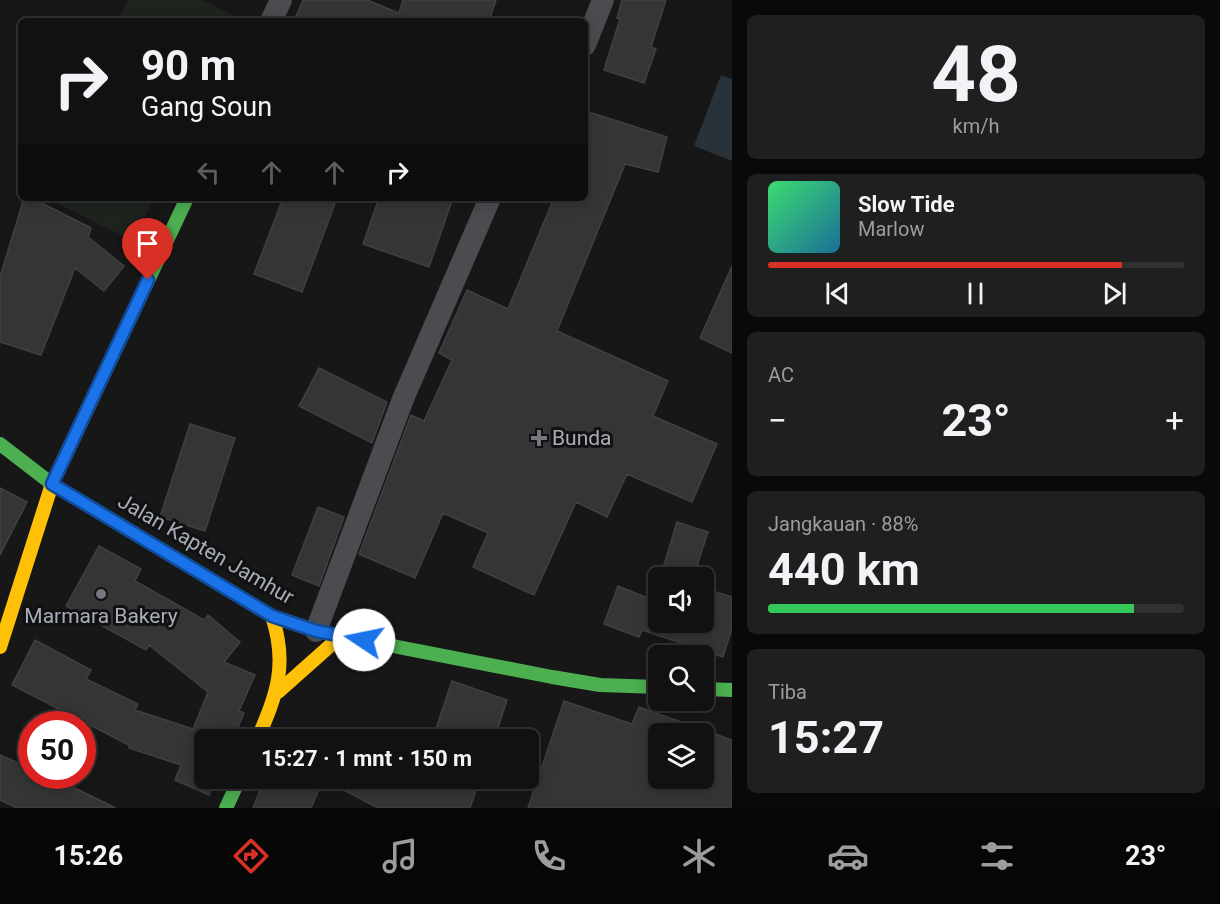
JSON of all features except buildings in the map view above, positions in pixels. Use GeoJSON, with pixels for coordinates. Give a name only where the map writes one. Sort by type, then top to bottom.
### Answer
{"type":"FeatureCollection","features":[{"type":"Feature","properties":{"kind":"main road"},"geometry":{"type":"LineString","coordinates":[[0,647],[52,484],[186,201]]}},
{"type":"Feature","properties":{"kind":"main road","name":"Jalan Kapten Jamhur"},"geometry":{"type":"LineString","coordinates":[[0,444],[52,484],[272,616],[316,631],[600,685],[648,687]]}},
{"type":"Feature","properties":{"kind":"main road"},"geometry":{"type":"LineString","coordinates":[[262,729],[278,692],[283,667],[282,650],[272,616]]}},
{"type":"Feature","properties":{"kind":"main road"},"geometry":{"type":"LineString","coordinates":[[278,692],[341,636]]}},
{"type":"Feature","properties":{"kind":"main road"},"geometry":{"type":"LineString","coordinates":[[714,689],[732,690]]}},
{"type":"Feature","properties":{"kind":"main road"},"geometry":{"type":"LineString","coordinates":[[226,808],[235,789]]}},
{"type":"Feature","properties":{"kind":"street"},"geometry":{"type":"LineString","coordinates":[[272,18],[281,0]]}},
{"type":"Feature","properties":{"kind":"street"},"geometry":{"type":"LineString","coordinates":[[588,34],[597,1]]}},
{"type":"Feature","properties":{"kind":"street"},"geometry":{"type":"LineString","coordinates":[[316,631],[403,399],[489,201]]}},
{"type":"Feature","properties":{"kind":"shaded area"},"geometry":{"type":"Polygon","coordinates":[[[128,0],[202,0],[239,18],[119,18],[128,0]]]}},
{"type":"Feature","properties":{"kind":"shaded area"},"geometry":{"type":"Polygon","coordinates":[[[721,75],[732,79],[732,161],[694,146],[721,75]]]}},
{"type":"Feature","properties":{"kind":"shaded area"},"geometry":{"type":"Polygon","coordinates":[[[52,201],[153,201],[133,241],[52,201]]]}},
{"type":"Feature","properties":{"kind":"traffic: fast"},"geometry":{"type":"LineString","coordinates":[[96,391],[186,201]]}},
{"type":"Feature","properties":{"kind":"traffic: fast"},"geometry":{"type":"LineString","coordinates":[[0,444],[52,484],[272,616],[316,631],[552,677],[600,685],[648,687]]}},
{"type":"Feature","properties":{"kind":"traffic: fast"},"geometry":{"type":"LineString","coordinates":[[714,689],[732,690]]}},
{"type":"Feature","properties":{"kind":"traffic: fast"},"geometry":{"type":"LineString","coordinates":[[226,808],[235,789]]}},
{"type":"Feature","properties":{"kind":"traffic: slow"},"geometry":{"type":"LineString","coordinates":[[0,647],[52,484],[96,391]]}},
{"type":"Feature","properties":{"kind":"traffic: slow"},"geometry":{"type":"LineString","coordinates":[[261,729],[275,693],[280,665],[277,634],[272,616]]}},
{"type":"Feature","properties":{"kind":"traffic: slow"},"geometry":{"type":"LineString","coordinates":[[278,692],[341,636]]}},
{"type":"Feature","properties":{"kind":"place","name":"Bunda"},"geometry":{"type":"Point","coordinates":[539,438]}},
{"type":"Feature","properties":{"kind":"place","name":"Marmara Bakery"},"geometry":{"type":"Point","coordinates":[101,594]}},
{"type":"Feature","properties":{"kind":"route"},"geometry":{"type":"LineString","coordinates":[[148,280],[52,484],[272,616],[316,631],[364,640]]}}]}
